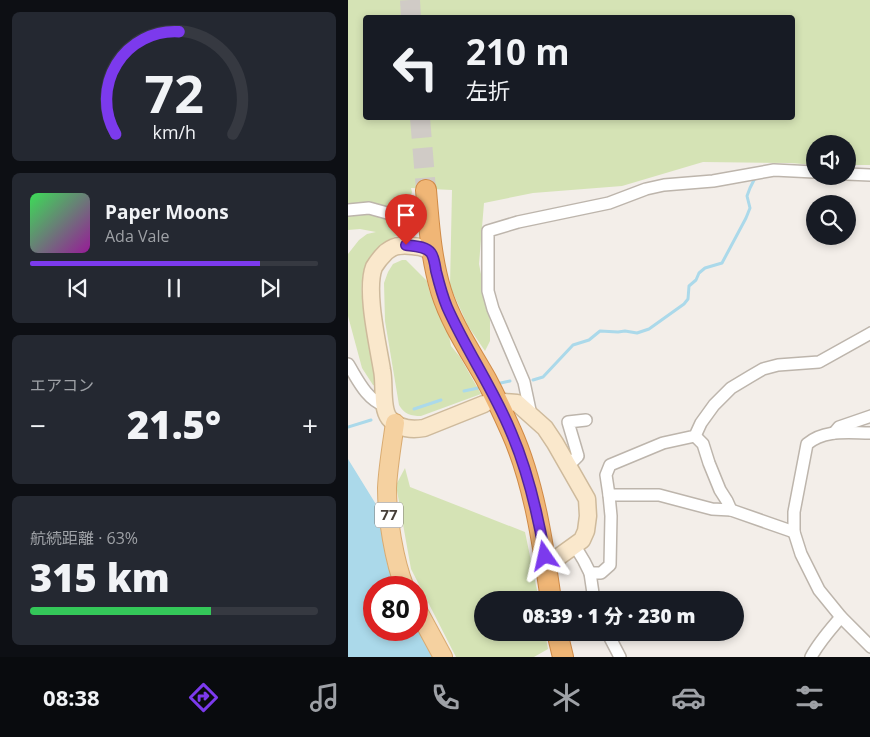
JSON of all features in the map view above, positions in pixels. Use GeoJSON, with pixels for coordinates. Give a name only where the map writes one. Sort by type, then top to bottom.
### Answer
{"type":"FeatureCollection","features":[{"type":"Feature","properties":{"kind":"highway"},"geometry":{"type":"LineString","coordinates":[[426,190],[432,253],[441,291],[459,332],[487,381],[511,432],[526,472],[542,539],[550,591]]}},
{"type":"Feature","properties":{"kind":"highway"},"geometry":{"type":"LineString","coordinates":[[559,641],[563,657]]}},
{"type":"Feature","properties":{"kind":"main road","name":"77"},"geometry":{"type":"LineString","coordinates":[[395,423],[388,474],[388,496],[393,544],[401,576]]}},
{"type":"Feature","properties":{"kind":"main road"},"geometry":{"type":"LineString","coordinates":[[428,629],[443,657]]}},
{"type":"Feature","properties":{"kind":"street"},"geometry":{"type":"LineString","coordinates":[[531,415],[524,382],[493,309],[488,291],[488,231],[518,222],[609,203],[646,189],[664,185],[713,180],[774,170],[806,172]]}},
{"type":"Feature","properties":{"kind":"street"},"geometry":{"type":"LineString","coordinates":[[856,174],[870,175]]}},
{"type":"Feature","properties":{"kind":"street"},"geometry":{"type":"LineString","coordinates":[[348,210],[369,208],[409,219]]}},
{"type":"Feature","properties":{"kind":"street"},"geometry":{"type":"LineString","coordinates":[[406,245],[426,231],[429,224]]}},
{"type":"Feature","properties":{"kind":"street"},"geometry":{"type":"LineString","coordinates":[[432,253],[426,248],[406,245],[398,246],[390,249],[374,267],[372,296],[383,372],[386,413],[390,420],[402,427],[409,429],[424,428],[484,404]]}},
{"type":"Feature","properties":{"kind":"street"},"geometry":{"type":"LineString","coordinates":[[695,436],[701,423],[714,405],[731,388],[751,376],[763,369],[778,365],[819,362],[870,332]]}},
{"type":"Feature","properties":{"kind":"street"},"geometry":{"type":"LineString","coordinates":[[348,364],[370,397],[385,406]]}},
{"type":"Feature","properties":{"kind":"street"},"geometry":{"type":"LineString","coordinates":[[504,402],[517,403],[545,428],[556,443],[586,499],[588,516],[586,531],[582,540],[557,558],[547,572]]}},
{"type":"Feature","properties":{"kind":"street"},"geometry":{"type":"LineString","coordinates":[[834,432],[839,427],[870,416]]}},
{"type":"Feature","properties":{"kind":"street"},"geometry":{"type":"LineString","coordinates":[[567,464],[578,456],[568,422],[586,420]]}},
{"type":"Feature","properties":{"kind":"street"},"geometry":{"type":"LineString","coordinates":[[870,433],[834,432],[815,437],[807,444],[794,512],[794,532],[800,554],[819,590],[841,618],[870,647]]}},
{"type":"Feature","properties":{"kind":"street"},"geometry":{"type":"LineString","coordinates":[[590,574],[601,573],[610,565],[611,516],[610,495],[606,475],[610,466],[663,443],[695,436]]}},
{"type":"Feature","properties":{"kind":"street"},"geometry":{"type":"LineString","coordinates":[[695,436],[703,444],[720,490],[731,510]]}},
{"type":"Feature","properties":{"kind":"street"},"geometry":{"type":"LineString","coordinates":[[610,495],[659,495],[712,508],[731,510],[794,532]]}},
{"type":"Feature","properties":{"kind":"street"},"geometry":{"type":"LineString","coordinates":[[542,539],[560,549],[575,546]]}},
{"type":"Feature","properties":{"kind":"street"},"geometry":{"type":"LineString","coordinates":[[575,546],[590,574],[593,591]]}},
{"type":"Feature","properties":{"kind":"street"},"geometry":{"type":"LineString","coordinates":[[811,657],[829,631],[841,618]]}},
{"type":"Feature","properties":{"kind":"street"},"geometry":{"type":"LineString","coordinates":[[612,641],[620,657]]}},
{"type":"Feature","properties":{"kind":"green space"},"geometry":{"type":"Polygon","coordinates":[[[348,0],[870,0],[870,165],[856,165],[856,135],[806,135],[806,164],[703,162],[622,186],[533,193],[484,203],[479,264],[490,320],[490,341],[485,351],[468,326],[450,286],[452,190],[411,188],[412,192],[405,214],[348,206],[348,0]]]}},
{"type":"Feature","properties":{"kind":"green space"},"geometry":{"type":"Polygon","coordinates":[[[369,211],[413,222],[415,233],[396,236],[377,249],[370,258],[362,278],[362,300],[372,352],[376,386],[373,385],[362,368],[348,316],[348,254],[359,240],[367,234],[376,232],[360,229],[348,230],[348,214],[369,211]]]}},
{"type":"Feature","properties":{"kind":"green space"},"geometry":{"type":"Polygon","coordinates":[[[406,260],[427,281],[430,293],[449,336],[451,346],[460,357],[481,394],[421,416],[408,414],[399,405],[385,321],[384,283],[393,264],[406,260]]]}},
{"type":"Feature","properties":{"kind":"green space"},"geometry":{"type":"Polygon","coordinates":[[[405,468],[410,487],[525,532],[537,591],[474,591],[474,641],[546,641],[548,649],[534,657],[456,657],[428,602],[428,576],[415,576],[411,569],[396,485],[405,468]]]}},
{"type":"Feature","properties":{"kind":"water"},"geometry":{"type":"Polygon","coordinates":[[[348,459],[377,506],[388,567],[392,576],[363,576],[363,641],[424,641],[432,657],[348,657],[348,459]]]}},
{"type":"Feature","properties":{"kind":"waterway"},"geometry":{"type":"LineString","coordinates":[[533,380],[543,377],[573,345],[589,340],[600,331],[637,333],[649,329],[684,304],[688,299],[689,286],[696,280],[699,273],[705,268],[722,263],[750,208],[747,196],[755,178]]}},
{"type":"Feature","properties":{"kind":"waterway"},"geometry":{"type":"LineString","coordinates":[[496,384],[510,381]]}},
{"type":"Feature","properties":{"kind":"waterway"},"geometry":{"type":"LineString","coordinates":[[464,391],[483,387]]}},
{"type":"Feature","properties":{"kind":"waterway"},"geometry":{"type":"LineString","coordinates":[[414,409],[441,400]]}},
{"type":"Feature","properties":{"kind":"waterway"},"geometry":{"type":"LineString","coordinates":[[348,427],[371,420]]}},
{"type":"Feature","properties":{"kind":"tunnel"},"geometry":{"type":"LineString","coordinates":[[410,0],[411,15]]}},
{"type":"Feature","properties":{"kind":"tunnel"},"geometry":{"type":"LineString","coordinates":[[420,120],[426,190]]}},
{"type":"Feature","properties":{"kind":"route"},"geometry":{"type":"LineString","coordinates":[[406,245],[426,248],[432,253],[446,305],[487,381],[511,432],[526,472],[545,556]]}}]}
